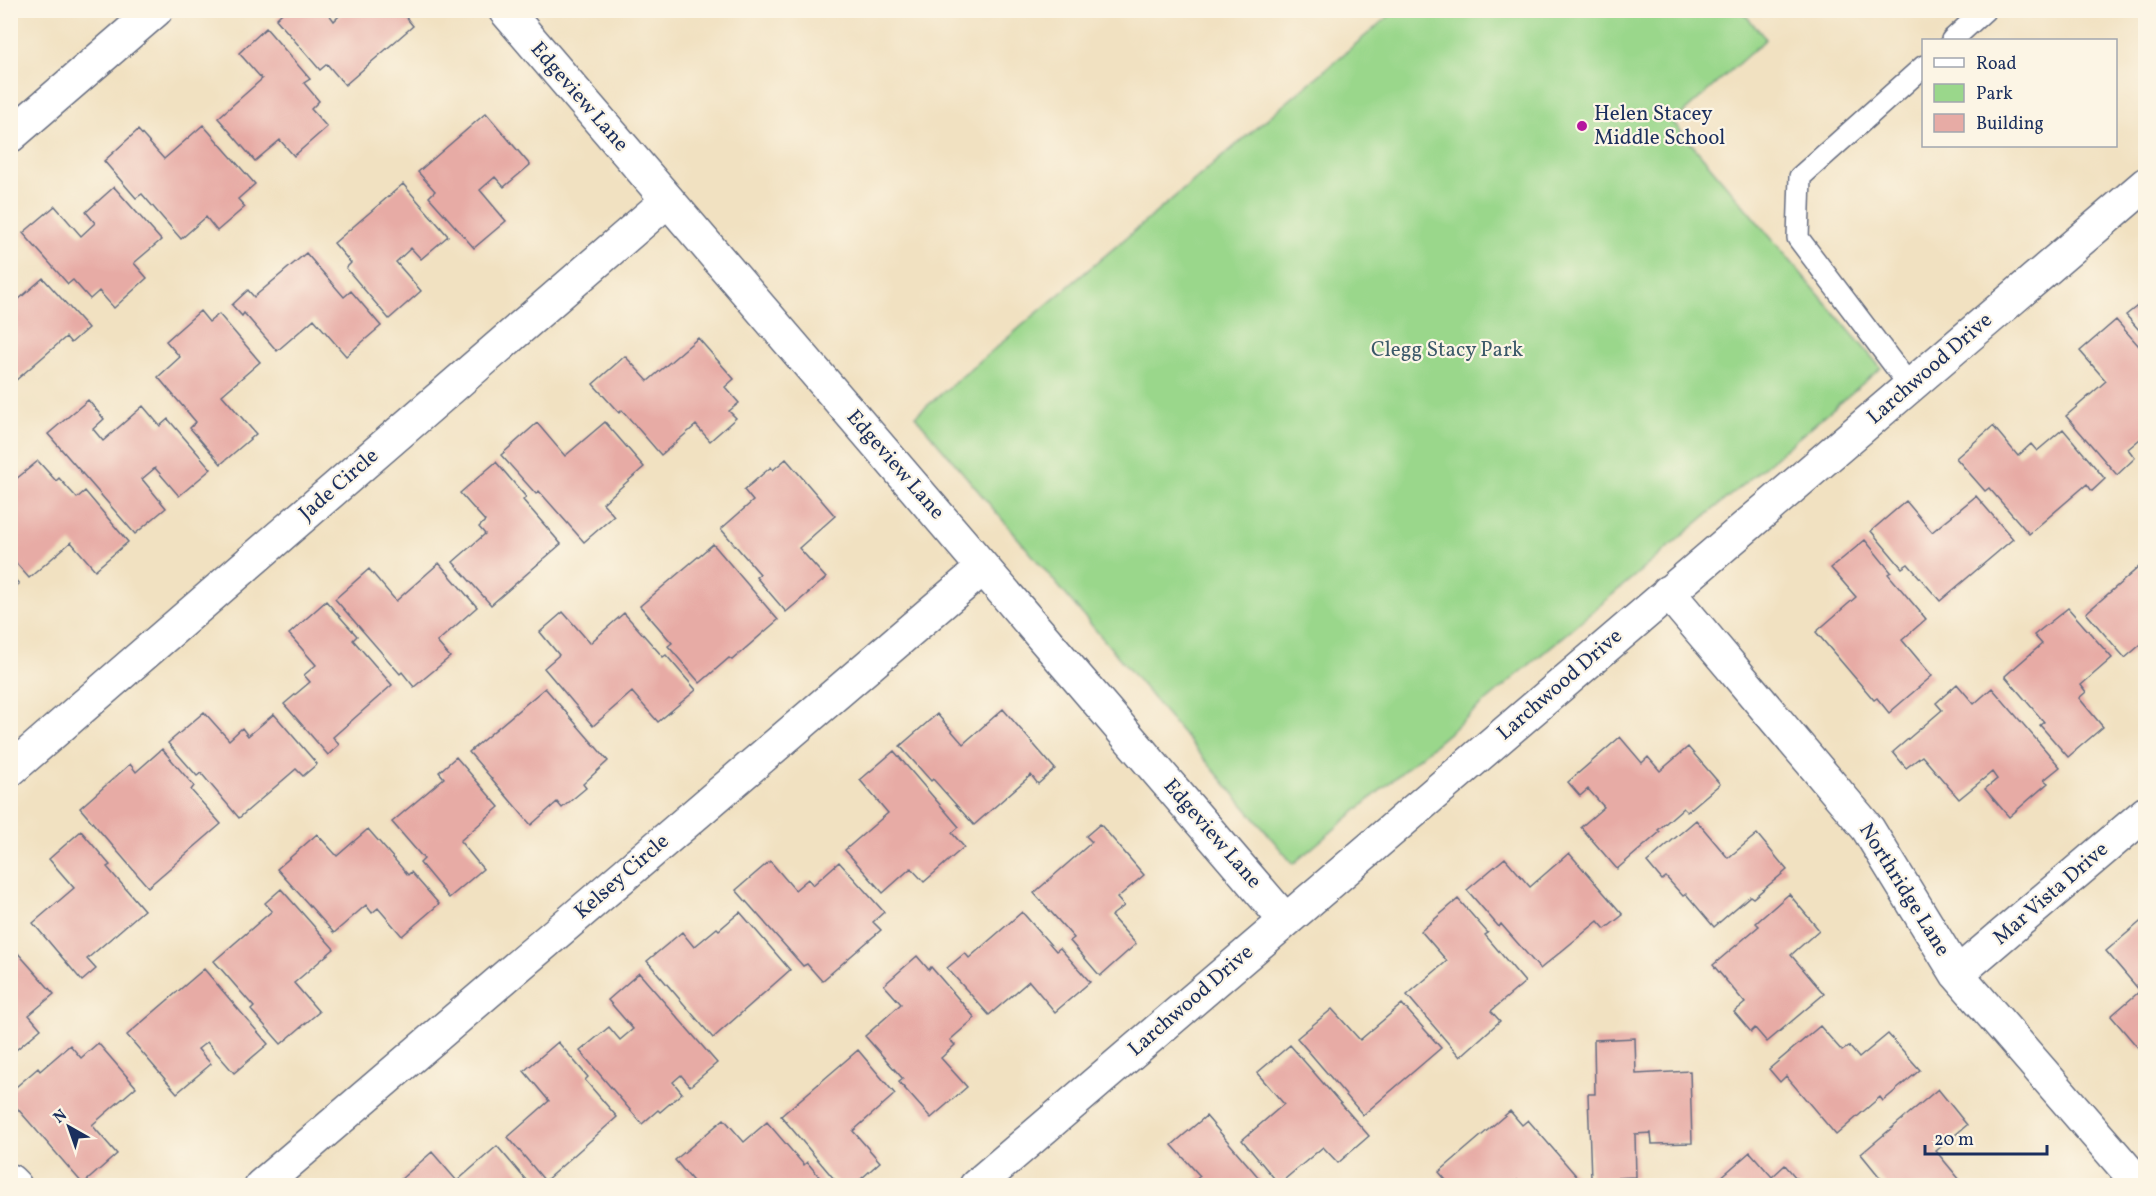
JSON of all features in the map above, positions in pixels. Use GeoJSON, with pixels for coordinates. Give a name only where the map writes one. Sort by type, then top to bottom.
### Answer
{"type":"FeatureCollection","features":[{"type":"Feature","properties":{"kind":"street"},"geometry":{"type":"LineString","coordinates":[[10,136],[156,10]]}},
{"type":"Feature","properties":{"kind":"street","name":"Edgeview Lane"},"geometry":{"type":"LineString","coordinates":[[505,10],[1286,920]]}},
{"type":"Feature","properties":{"kind":"street","name":"Larchwood Drive"},"geometry":{"type":"LineString","coordinates":[[976,1185],[2145,184]]}},
{"type":"Feature","properties":{"kind":"street","name":"Jade Circle"},"geometry":{"type":"LineString","coordinates":[[10,770],[668,200]]}},
{"type":"Feature","properties":{"kind":"street","name":"Kelsey Circle"},"geometry":{"type":"LineString","coordinates":[[261,1185],[983,568]]}},
{"type":"Feature","properties":{"kind":"street","name":"Northridge Lane"},"geometry":{"type":"LineString","coordinates":[[1668,592],[1868,830],[1957,974],[2141,1185]]}},
{"type":"Feature","properties":{"kind":"street","name":"Mar Vista Drive"},"geometry":{"type":"LineString","coordinates":[[1957,974],[2145,813]]}},
{"type":"Feature","properties":{"kind":"street"},"geometry":{"type":"LineString","coordinates":[[10,1181],[15,1185]]}},
{"type":"Feature","properties":{"kind":"lane"},"geometry":{"type":"LineString","coordinates":[[1953,39],[1985,10]]}},
{"type":"Feature","properties":{"kind":"lane"},"geometry":{"type":"LineString","coordinates":[[1910,386],[1798,237],[1800,177],[1922,67]]}},
{"type":"Feature","properties":{"kind":"green space","name":"Clegg Stacy Park"},"geometry":{"type":"Polygon","coordinates":[[[1396,10],[1742,11],[1766,39],[1673,122],[1881,368],[1293,864],[915,416],[1396,10]]]}},
{"type":"Feature","properties":{"kind":"building"},"geometry":{"type":"Polygon","coordinates":[[[285,10],[326,10],[334,21],[345,10],[400,10],[413,26],[345,85],[327,64],[320,70],[276,19],[285,10]]]}},
{"type":"Feature","properties":{"kind":"building"},"geometry":{"type":"Polygon","coordinates":[[[266,28],[310,79],[304,83],[319,101],[311,109],[327,127],[294,156],[280,140],[255,161],[218,118],[262,79],[239,53],[266,28]]]}},
{"type":"Feature","properties":{"kind":"building"},"geometry":{"type":"Polygon","coordinates":[[[486,113],[530,165],[504,187],[495,177],[480,190],[506,221],[474,248],[429,197],[435,191],[418,172],[486,113]]]}},
{"type":"Feature","properties":{"kind":"building"},"geometry":{"type":"Polygon","coordinates":[[[203,125],[255,184],[238,199],[245,207],[217,231],[206,217],[181,239],[142,194],[136,198],[104,161],[138,130],[164,159],[203,125]]]}},
{"type":"Feature","properties":{"kind":"building"},"geometry":{"type":"Polygon","coordinates":[[[403,184],[448,236],[421,259],[411,248],[396,262],[421,291],[389,319],[346,268],[351,263],[334,243],[403,184]]]}},
{"type":"Feature","properties":{"kind":"building"},"geometry":{"type":"Polygon","coordinates":[[[114,187],[161,240],[134,263],[147,278],[114,308],[99,291],[90,299],[73,280],[68,284],[23,233],[55,206],[81,236],[95,223],[86,212],[114,187]]]}},
{"type":"Feature","properties":{"kind":"building"},"geometry":{"type":"Polygon","coordinates":[[[306,253],[344,297],[351,291],[381,326],[346,356],[314,319],[277,351],[244,313],[242,316],[232,305],[248,290],[254,297],[306,253]]]}},
{"type":"Feature","properties":{"kind":"building"},"geometry":{"type":"Polygon","coordinates":[[[43,278],[88,328],[71,343],[66,337],[15,381],[10,375],[10,307],[43,278]]]}},
{"type":"Feature","properties":{"kind":"building"},"geometry":{"type":"Polygon","coordinates":[[[2146,299],[2146,338],[2126,315],[2146,299]]]}},
{"type":"Feature","properties":{"kind":"building"},"geometry":{"type":"Polygon","coordinates":[[[200,311],[209,322],[219,314],[260,362],[222,395],[256,434],[221,464],[190,428],[196,422],[158,377],[180,357],[166,341],[200,311]]]}},
{"type":"Feature","properties":{"kind":"building"},"geometry":{"type":"Polygon","coordinates":[[[2116,320],[2146,354],[2143,356],[2146,359],[2146,434],[2128,449],[2135,458],[2117,475],[2066,416],[2106,381],[2080,351],[2116,320]]]}},
{"type":"Feature","properties":{"kind":"building"},"geometry":{"type":"Polygon","coordinates":[[[698,338],[734,379],[725,387],[739,403],[729,411],[736,418],[710,441],[696,425],[661,455],[622,410],[619,413],[593,384],[625,356],[648,381],[698,338]]]}},
{"type":"Feature","properties":{"kind":"building"},"geometry":{"type":"Polygon","coordinates":[[[88,400],[104,419],[93,429],[103,441],[143,406],[160,426],[168,419],[211,469],[179,496],[155,468],[142,479],[166,508],[135,534],[48,434],[88,400]]]}},
{"type":"Feature","properties":{"kind":"building"},"geometry":{"type":"Polygon","coordinates":[[[605,422],[644,467],[603,503],[614,516],[584,542],[539,491],[536,494],[501,455],[537,423],[565,456],[605,422]]]}},
{"type":"Feature","properties":{"kind":"building"},"geometry":{"type":"Polygon","coordinates":[[[1993,426],[2018,456],[2031,444],[2037,451],[2063,429],[2105,479],[2092,491],[2087,484],[2029,534],[1989,488],[1985,491],[1956,458],[1993,426]]]}},
{"type":"Feature","properties":{"kind":"building"},"geometry":{"type":"Polygon","coordinates":[[[786,459],[835,516],[799,548],[826,578],[786,612],[756,577],[760,574],[721,529],[753,501],[744,490],[771,467],[773,470],[786,459]]]}},
{"type":"Feature","properties":{"kind":"building"},"geometry":{"type":"Polygon","coordinates":[[[38,461],[56,481],[59,478],[77,498],[85,491],[128,542],[95,570],[71,542],[29,578],[10,556],[10,518],[12,517],[10,515],[10,484],[38,461]]]}},
{"type":"Feature","properties":{"kind":"building"},"geometry":{"type":"Polygon","coordinates":[[[496,462],[526,497],[523,500],[561,544],[491,605],[453,562],[485,534],[479,527],[485,521],[460,493],[496,462]]]}},
{"type":"Feature","properties":{"kind":"building"},"geometry":{"type":"Polygon","coordinates":[[[1976,496],[2013,539],[1940,601],[1908,564],[1902,568],[1871,531],[1906,501],[1932,532],[1976,496]]]}},
{"type":"Feature","properties":{"kind":"building"},"geometry":{"type":"Polygon","coordinates":[[[1865,540],[1891,572],[1888,574],[1926,619],[1902,640],[1932,676],[1889,713],[1877,698],[1874,700],[1816,632],[1856,597],[1831,568],[1865,540]]]}},
{"type":"Feature","properties":{"kind":"building"},"geometry":{"type":"Polygon","coordinates":[[[713,544],[778,620],[732,660],[729,658],[700,683],[668,646],[672,643],[640,606],[713,544]]]}},
{"type":"Feature","properties":{"kind":"building"},"geometry":{"type":"Polygon","coordinates":[[[2146,561],[2146,640],[2125,658],[2086,613],[2146,561]]]}},
{"type":"Feature","properties":{"kind":"building"},"geometry":{"type":"Polygon","coordinates":[[[439,563],[477,607],[437,642],[450,657],[414,687],[335,599],[369,569],[396,601],[439,563]]]}},
{"type":"Feature","properties":{"kind":"building"},"geometry":{"type":"Polygon","coordinates":[[[10,574],[19,584],[10,591],[10,574]]]}},
{"type":"Feature","properties":{"kind":"building"},"geometry":{"type":"Polygon","coordinates":[[[326,601],[357,636],[353,640],[392,685],[333,737],[339,745],[328,755],[284,704],[310,682],[304,675],[316,665],[289,634],[326,601]]]}},
{"type":"Feature","properties":{"kind":"building"},"geometry":{"type":"Polygon","coordinates":[[[2068,608],[2112,658],[2081,685],[2086,692],[2079,698],[2103,727],[2068,757],[2040,725],[2044,722],[2005,676],[2042,644],[2034,635],[2068,608]]]}},
{"type":"Feature","properties":{"kind":"building"},"geometry":{"type":"Polygon","coordinates":[[[563,612],[590,643],[624,613],[663,657],[666,655],[696,690],[658,722],[632,692],[593,726],[544,668],[559,655],[540,632],[563,612]]]}},
{"type":"Feature","properties":{"kind":"building"},"geometry":{"type":"Polygon","coordinates":[[[1957,684],[1974,704],[1992,688],[2060,767],[2044,780],[2048,783],[2009,817],[1985,789],[1997,779],[1992,772],[1959,799],[1922,756],[1906,768],[1893,752],[1942,710],[1936,703],[1957,684]]]}},
{"type":"Feature","properties":{"kind":"building"},"geometry":{"type":"Polygon","coordinates":[[[545,688],[608,761],[583,784],[586,788],[562,808],[557,802],[531,825],[469,752],[545,688]]]}},
{"type":"Feature","properties":{"kind":"building"},"geometry":{"type":"Polygon","coordinates":[[[1003,709],[1055,769],[1038,784],[1031,775],[974,825],[900,746],[937,714],[963,744],[1003,709]]]}},
{"type":"Feature","properties":{"kind":"building"},"geometry":{"type":"Polygon","coordinates":[[[204,712],[229,740],[242,728],[248,736],[274,714],[317,764],[303,776],[296,769],[239,818],[201,773],[197,776],[168,743],[204,712]]]}},
{"type":"Feature","properties":{"kind":"building"},"geometry":{"type":"Polygon","coordinates":[[[1620,737],[1642,763],[1648,757],[1660,771],[1688,747],[1720,784],[1687,812],[1683,808],[1658,830],[1660,832],[1617,869],[1581,827],[1604,807],[1588,789],[1580,796],[1568,782],[1620,737]]]}},
{"type":"Feature","properties":{"kind":"building"},"geometry":{"type":"Polygon","coordinates":[[[162,749],[194,786],[191,790],[221,824],[148,887],[80,808],[130,764],[136,772],[162,749]]]}},
{"type":"Feature","properties":{"kind":"building"},"geometry":{"type":"Polygon","coordinates":[[[894,751],[959,827],[952,833],[964,847],[924,882],[911,868],[883,893],[845,850],[888,813],[860,780],[894,751]]]}},
{"type":"Feature","properties":{"kind":"building"},"geometry":{"type":"Polygon","coordinates":[[[456,757],[499,807],[460,841],[483,869],[449,898],[420,863],[424,859],[392,822],[444,778],[439,772],[456,757]]]}},
{"type":"Feature","properties":{"kind":"building"},"geometry":{"type":"Polygon","coordinates":[[[1696,820],[1728,858],[1757,834],[1787,870],[1753,898],[1750,896],[1714,927],[1686,894],[1683,896],[1666,877],[1662,880],[1647,862],[1696,820]]]}},
{"type":"Feature","properties":{"kind":"building"},"geometry":{"type":"Polygon","coordinates":[[[1100,824],[1144,875],[1117,898],[1124,906],[1111,916],[1136,944],[1100,976],[1070,941],[1074,938],[1034,893],[1092,842],[1086,836],[1100,824]]]}},
{"type":"Feature","properties":{"kind":"building"},"geometry":{"type":"Polygon","coordinates":[[[368,829],[408,875],[411,872],[439,904],[402,936],[378,908],[372,913],[366,905],[334,933],[277,869],[317,834],[337,856],[368,829]]]}},
{"type":"Feature","properties":{"kind":"building"},"geometry":{"type":"Polygon","coordinates":[[[81,831],[110,865],[107,867],[144,910],[87,959],[96,969],[82,981],[33,923],[74,888],[49,859],[81,831]]]}},
{"type":"Feature","properties":{"kind":"building"},"geometry":{"type":"Polygon","coordinates":[[[1569,853],[1623,915],[1605,929],[1598,921],[1540,969],[1501,924],[1499,927],[1467,890],[1505,858],[1530,887],[1569,853]]]}},
{"type":"Feature","properties":{"kind":"building"},"geometry":{"type":"Polygon","coordinates":[[[770,861],[795,890],[808,879],[813,885],[839,862],[884,912],[873,922],[881,930],[822,981],[807,964],[803,966],[736,890],[770,861]]]}},
{"type":"Feature","properties":{"kind":"building"},"geometry":{"type":"Polygon","coordinates":[[[281,889],[334,949],[294,983],[319,1012],[281,1044],[251,1010],[254,1007],[214,961],[272,911],[265,903],[281,889]]]}},
{"type":"Feature","properties":{"kind":"building"},"geometry":{"type":"Polygon","coordinates":[[[1789,894],[1819,930],[1791,955],[1824,994],[1767,1042],[1755,1028],[1751,1032],[1734,1012],[1745,1003],[1713,965],[1759,926],[1756,923],[1789,894]]]}},
{"type":"Feature","properties":{"kind":"building"},"geometry":{"type":"Polygon","coordinates":[[[1458,899],[1488,933],[1485,935],[1525,982],[1491,1011],[1500,1021],[1460,1057],[1407,995],[1447,961],[1421,931],[1458,899]]]}},
{"type":"Feature","properties":{"kind":"building"},"geometry":{"type":"Polygon","coordinates":[[[740,912],[790,970],[713,1038],[647,961],[682,932],[694,947],[740,912]]]}},
{"type":"Feature","properties":{"kind":"building"},"geometry":{"type":"Polygon","coordinates":[[[1022,912],[1056,951],[1060,948],[1090,982],[1055,1012],[1029,981],[989,1015],[947,968],[965,953],[969,958],[1022,912]]]}},
{"type":"Feature","properties":{"kind":"building"},"geometry":{"type":"Polygon","coordinates":[[[2146,917],[2146,1043],[2139,1049],[2111,1016],[2140,991],[2106,951],[2146,917]]]}},
{"type":"Feature","properties":{"kind":"building"},"geometry":{"type":"Polygon","coordinates":[[[16,951],[54,994],[29,1015],[41,1029],[10,1055],[10,956],[16,951]]]}},
{"type":"Feature","properties":{"kind":"building"},"geometry":{"type":"Polygon","coordinates":[[[917,956],[929,970],[931,967],[975,1018],[950,1040],[955,1045],[941,1058],[967,1087],[931,1118],[899,1082],[903,1079],[865,1036],[901,1004],[884,985],[917,956]]]}},
{"type":"Feature","properties":{"kind":"building"},"geometry":{"type":"Polygon","coordinates":[[[204,969],[268,1044],[234,1073],[207,1042],[198,1049],[211,1064],[177,1093],[127,1035],[204,969]]]}},
{"type":"Feature","properties":{"kind":"building"},"geometry":{"type":"Polygon","coordinates":[[[639,973],[717,1063],[690,1086],[681,1075],[673,1082],[682,1093],[642,1124],[580,1051],[609,1027],[620,1040],[633,1029],[608,1000],[639,973]]]}},
{"type":"Feature","properties":{"kind":"building"},"geometry":{"type":"Polygon","coordinates":[[[1402,1004],[1441,1048],[1363,1115],[1297,1038],[1332,1009],[1360,1040],[1402,1004]]]}},
{"type":"Feature","properties":{"kind":"building"},"geometry":{"type":"Polygon","coordinates":[[[1820,1026],[1842,1051],[1849,1046],[1859,1058],[1888,1034],[1920,1070],[1883,1101],[1880,1097],[1836,1135],[1786,1076],[1780,1082],[1769,1069],[1820,1026]]]}},
{"type":"Feature","properties":{"kind":"building"},"geometry":{"type":"Polygon","coordinates":[[[1635,1038],[1636,1074],[1690,1071],[1692,1143],[1652,1144],[1651,1133],[1635,1134],[1636,1177],[1591,1179],[1588,1094],[1595,1094],[1594,1040],[1635,1038]]]}},
{"type":"Feature","properties":{"kind":"building"},"geometry":{"type":"Polygon","coordinates":[[[558,1042],[588,1077],[585,1080],[617,1117],[545,1181],[508,1137],[549,1101],[524,1071],[558,1042]]]}},
{"type":"Feature","properties":{"kind":"building"},"geometry":{"type":"Polygon","coordinates":[[[98,1043],[136,1087],[92,1125],[117,1154],[83,1184],[10,1100],[10,1092],[38,1068],[40,1071],[70,1045],[81,1058],[98,1043]]]}},
{"type":"Feature","properties":{"kind":"building"},"geometry":{"type":"Polygon","coordinates":[[[1290,1045],[1369,1136],[1338,1163],[1323,1147],[1279,1184],[1242,1140],[1284,1104],[1257,1073],[1290,1045]]]}},
{"type":"Feature","properties":{"kind":"building"},"geometry":{"type":"Polygon","coordinates":[[[858,1050],[895,1094],[853,1131],[880,1162],[853,1186],[840,1186],[781,1116],[858,1050]]]}},
{"type":"Feature","properties":{"kind":"building"},"geometry":{"type":"Polygon","coordinates":[[[1938,1089],[1967,1125],[1936,1151],[1965,1186],[1887,1186],[1861,1154],[1938,1089]]]}},
{"type":"Feature","properties":{"kind":"building"},"geometry":{"type":"Polygon","coordinates":[[[1510,1111],[1522,1125],[1528,1120],[1579,1179],[1572,1186],[1523,1186],[1518,1180],[1512,1186],[1451,1186],[1439,1172],[1510,1111]]]}},
{"type":"Feature","properties":{"kind":"building"},"geometry":{"type":"Polygon","coordinates":[[[1206,1116],[1266,1186],[1189,1186],[1200,1176],[1172,1145],[1206,1116]]]}},
{"type":"Feature","properties":{"kind":"building"},"geometry":{"type":"Polygon","coordinates":[[[724,1119],[744,1142],[767,1122],[804,1165],[807,1162],[827,1186],[697,1186],[675,1160],[724,1119]]]}},
{"type":"Feature","properties":{"kind":"building"},"geometry":{"type":"Polygon","coordinates":[[[497,1146],[531,1186],[407,1186],[401,1179],[432,1152],[457,1181],[497,1146]]]}},
{"type":"Feature","properties":{"kind":"building"},"geometry":{"type":"Polygon","coordinates":[[[1750,1152],[1772,1177],[1785,1165],[1803,1186],[1711,1186],[1750,1152]]]}},
{"type":"Feature","properties":{"kind":"place","name":"Helen Stacey Middle School"},"geometry":{"type":"Point","coordinates":[1582,126]}}]}
